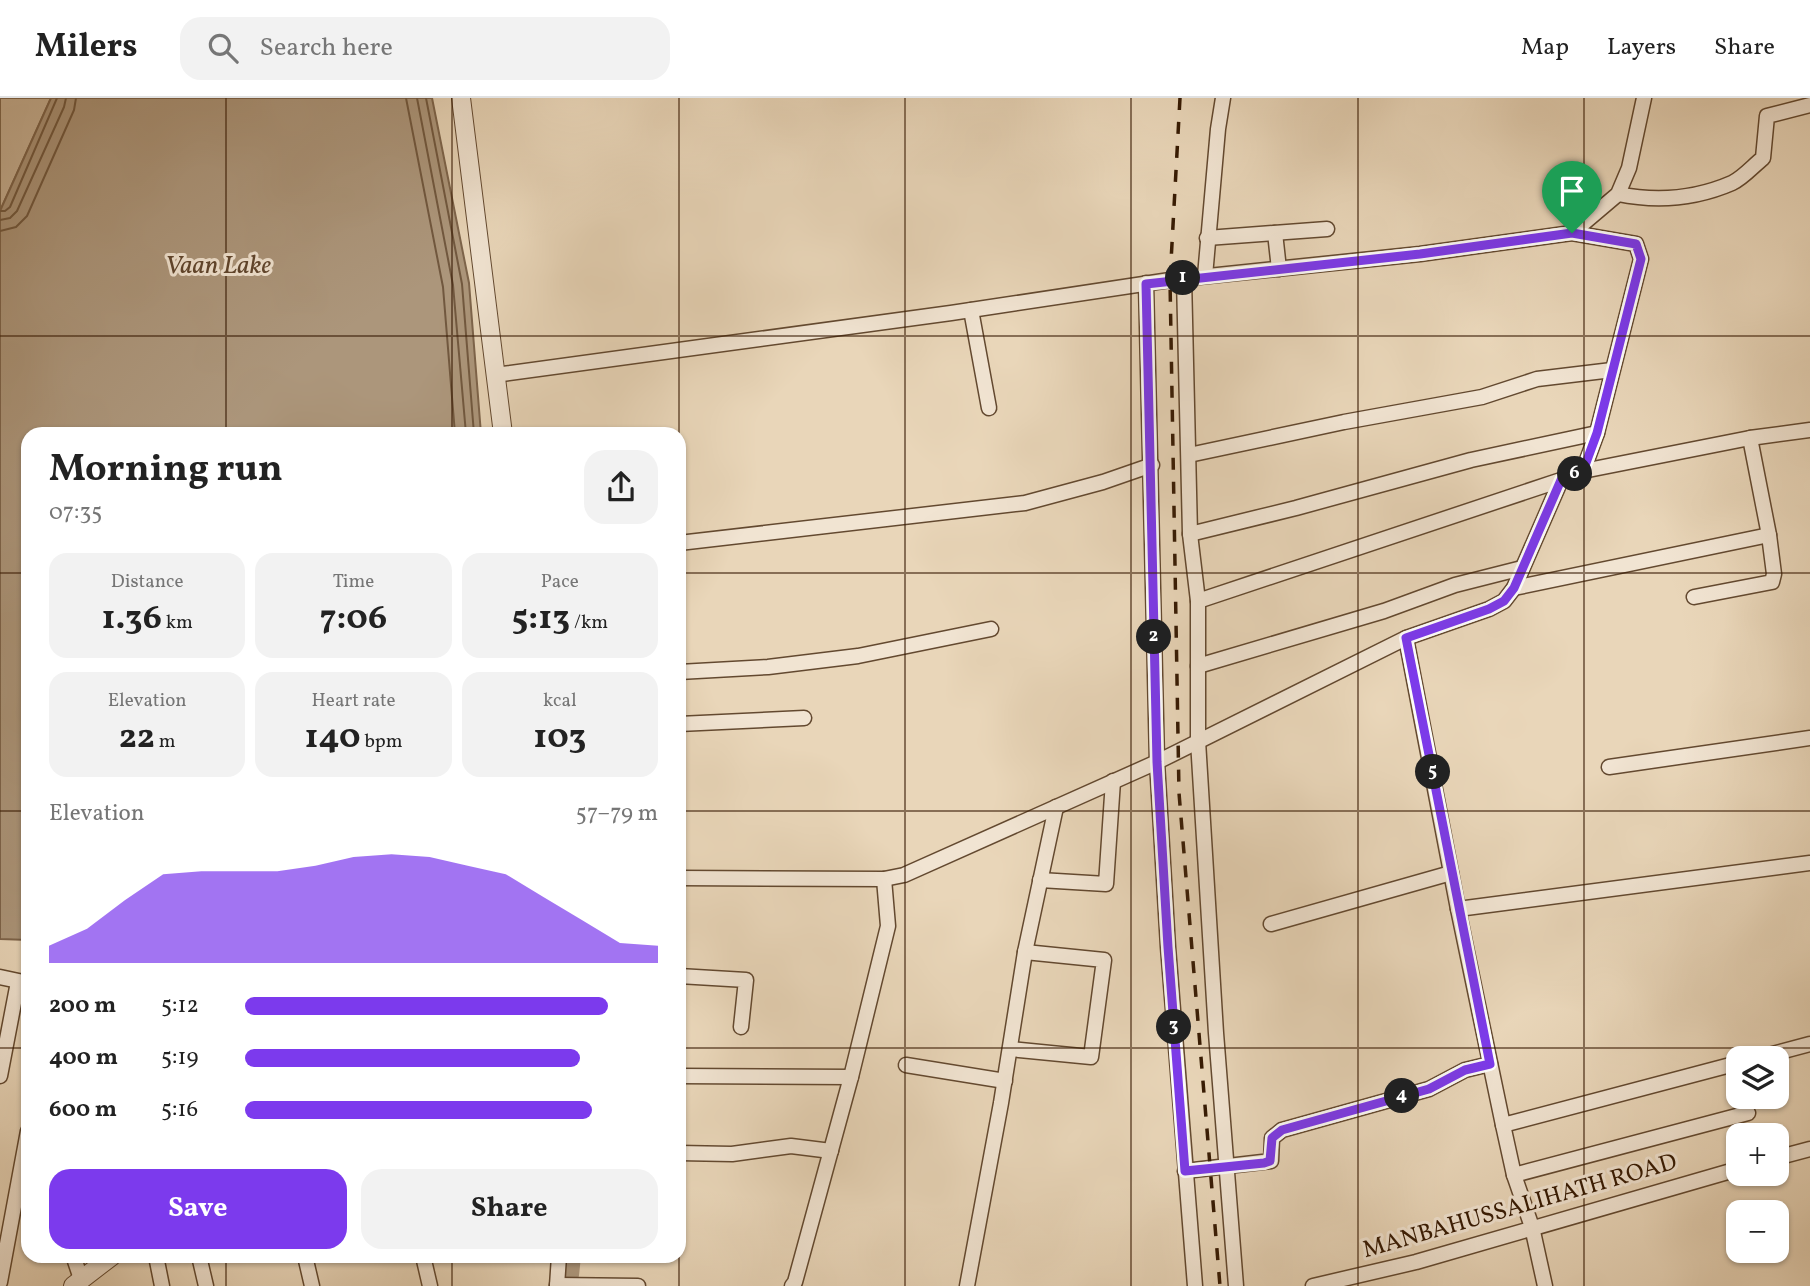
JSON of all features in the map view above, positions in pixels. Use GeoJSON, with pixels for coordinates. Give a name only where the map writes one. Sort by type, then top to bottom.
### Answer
{"type":"FeatureCollection","features":[{"type":"Feature","properties":{"kind":"street"},"geometry":{"type":"LineString","coordinates":[[461,98],[502,427]]}},
{"type":"Feature","properties":{"kind":"street"},"geometry":{"type":"LineString","coordinates":[[1205,276],[1223,98]]}},
{"type":"Feature","properties":{"kind":"street"},"geometry":{"type":"LineString","coordinates":[[1572,233],[1618,194],[1629,168],[1644,98]]}},
{"type":"Feature","properties":{"kind":"street"},"geometry":{"type":"LineString","coordinates":[[1618,194],[1647,200],[1685,198],[1734,182],[1763,158],[1767,116],[1810,105]]}},
{"type":"Feature","properties":{"kind":"street"},"geometry":{"type":"LineString","coordinates":[[1207,238],[1326,229]]}},
{"type":"Feature","properties":{"kind":"street"},"geometry":{"type":"LineString","coordinates":[[1275,233],[1279,268]]}},
{"type":"Feature","properties":{"kind":"street"},"geometry":{"type":"LineString","coordinates":[[495,375],[1184,278],[1420,254],[1572,233],[1636,244],[1641,259],[1597,433],[1583,471]]}},
{"type":"Feature","properties":{"kind":"street"},"geometry":{"type":"LineString","coordinates":[[1184,278],[1190,534],[1198,601],[1198,741],[1216,1033],[1236,1286]]}},
{"type":"Feature","properties":{"kind":"street"},"geometry":{"type":"LineString","coordinates":[[1146,284],[1157,762],[1168,947],[1195,1286]]}},
{"type":"Feature","properties":{"kind":"street"},"geometry":{"type":"LineString","coordinates":[[971,310],[989,408]]}},
{"type":"Feature","properties":{"kind":"street"},"geometry":{"type":"LineString","coordinates":[[1189,455],[1344,422],[1482,397],[1537,379],[1612,370]]}},
{"type":"Feature","properties":{"kind":"street"},"geometry":{"type":"LineString","coordinates":[[1198,601],[1583,471],[1751,438],[1810,430]]}},
{"type":"Feature","properties":{"kind":"street"},"geometry":{"type":"LineString","coordinates":[[1190,534],[1471,460],[1597,433]]}},
{"type":"Feature","properties":{"kind":"street"},"geometry":{"type":"LineString","coordinates":[[1693,597],[1772,582],[1774,574],[1769,535],[1751,438]]}},
{"type":"Feature","properties":{"kind":"street"},"geometry":{"type":"LineString","coordinates":[[686,542],[1025,503],[1103,482],[1152,465]]}},
{"type":"Feature","properties":{"kind":"street"},"geometry":{"type":"LineString","coordinates":[[686,878],[884,879],[904,876],[1157,762],[1406,638],[1489,609],[1504,601],[1514,588],[1561,480]]}},
{"type":"Feature","properties":{"kind":"street"},"geometry":{"type":"LineString","coordinates":[[1514,588],[1769,535]]}},
{"type":"Feature","properties":{"kind":"street"},"geometry":{"type":"LineString","coordinates":[[1198,666],[1384,611],[1455,585],[1522,568]]}},
{"type":"Feature","properties":{"kind":"street"},"geometry":{"type":"LineString","coordinates":[[686,672],[768,667],[858,656],[991,629]]}},
{"type":"Feature","properties":{"kind":"street"},"geometry":{"type":"LineString","coordinates":[[1406,638],[1503,1125],[1514,1175],[1532,1227],[1545,1286]]}},
{"type":"Feature","properties":{"kind":"street"},"geometry":{"type":"LineString","coordinates":[[686,724],[804,718]]}},
{"type":"Feature","properties":{"kind":"street"},"geometry":{"type":"LineString","coordinates":[[1609,767],[1810,738]]}},
{"type":"Feature","properties":{"kind":"street"},"geometry":{"type":"LineString","coordinates":[[1040,880],[1106,884],[1113,781]]}},
{"type":"Feature","properties":{"kind":"street"},"geometry":{"type":"LineString","coordinates":[[967,1286],[1005,1081],[1025,952],[1056,807]]}},
{"type":"Feature","properties":{"kind":"street"},"geometry":{"type":"LineString","coordinates":[[1458,909],[1810,863]]}},
{"type":"Feature","properties":{"kind":"street"},"geometry":{"type":"LineString","coordinates":[[1270,924],[1451,873]]}},
{"type":"Feature","properties":{"kind":"street"},"geometry":{"type":"LineString","coordinates":[[792,1286],[851,1077],[888,926],[884,879]]}},
{"type":"Feature","properties":{"kind":"street"},"geometry":{"type":"LineString","coordinates":[[1010,1049],[1091,1057],[1104,960],[1025,952]]}},
{"type":"Feature","properties":{"kind":"street"},"geometry":{"type":"LineString","coordinates":[[686,976],[746,980],[741,1027]]}},
{"type":"Feature","properties":{"kind":"street"},"geometry":{"type":"LineString","coordinates":[[0,977],[21,982]]}},
{"type":"Feature","properties":{"kind":"street"},"geometry":{"type":"LineString","coordinates":[[0,1076],[21,990]]}},
{"type":"Feature","properties":{"kind":"street"},"geometry":{"type":"LineString","coordinates":[[1789,1050],[1810,1044]]}},
{"type":"Feature","properties":{"kind":"street"},"geometry":{"type":"LineString","coordinates":[[1185,1171],[1270,1161],[1272,1138],[1282,1130],[1429,1089],[1465,1070],[1490,1064]]}},
{"type":"Feature","properties":{"kind":"street"},"geometry":{"type":"LineString","coordinates":[[906,1065],[1005,1081]]}},
{"type":"Feature","properties":{"kind":"street"},"geometry":{"type":"LineString","coordinates":[[1503,1125],[1726,1066]]}},
{"type":"Feature","properties":{"kind":"street"},"geometry":{"type":"LineString","coordinates":[[686,1076],[851,1077]]}},
{"type":"Feature","properties":{"kind":"street"},"geometry":{"type":"LineString","coordinates":[[1514,1175],[1748,1113]]}},
{"type":"Feature","properties":{"kind":"street"},"geometry":{"type":"LineString","coordinates":[[686,1153],[732,1154],[791,1146],[831,1151]]}},
{"type":"Feature","properties":{"kind":"street"},"geometry":{"type":"LineString","coordinates":[[1789,1155],[1810,1149]]}},
{"type":"Feature","properties":{"kind":"street"},"geometry":{"type":"LineString","coordinates":[[0,1282],[21,1169]]}},
{"type":"Feature","properties":{"kind":"street","name":"MANBAHUSSALIHATH ROAD"},"geometry":{"type":"LineString","coordinates":[[1313,1286],[1416,1262],[1726,1172]]}},
{"type":"Feature","properties":{"kind":"street"},"geometry":{"type":"LineString","coordinates":[[75,1263],[77,1283]]}},
{"type":"Feature","properties":{"kind":"street"},"geometry":{"type":"LineString","coordinates":[[77,1283],[102,1263]]}},
{"type":"Feature","properties":{"kind":"street"},"geometry":{"type":"LineString","coordinates":[[157,1263],[162,1286]]}},
{"type":"Feature","properties":{"kind":"street"},"geometry":{"type":"LineString","coordinates":[[201,1263],[206,1286]]}},
{"type":"Feature","properties":{"kind":"street"},"geometry":{"type":"LineString","coordinates":[[307,1263],[312,1286]]}},
{"type":"Feature","properties":{"kind":"street"},"geometry":{"type":"LineString","coordinates":[[425,1263],[430,1286]]}},
{"type":"Feature","properties":{"kind":"street"},"geometry":{"type":"LineString","coordinates":[[559,1263],[557,1286],[638,1286]]}},
{"type":"Feature","properties":{"kind":"shaded area"},"geometry":{"type":"Polygon","coordinates":[[[0,98],[51,98],[0,211],[0,98]]]}},
{"type":"Feature","properties":{"kind":"water","name":"Vaan Lake"},"geometry":{"type":"Polygon","coordinates":[[[51,98],[432,98],[469,283],[480,427],[21,427],[21,940],[0,939],[0,211],[51,98]]]}},
{"type":"Feature","properties":{"kind":"waterway"},"geometry":{"type":"LineString","coordinates":[[572,1275],[573,1263]]}},
{"type":"Feature","properties":{"kind":"railway"},"geometry":{"type":"LineString","coordinates":[[1180,98],[1170,280],[1179,793],[1220,1286]]}},
{"type":"Feature","properties":{"kind":"route"},"geometry":{"type":"LineString","coordinates":[[1572,233],[1636,244],[1641,259],[1597,433],[1583,471],[1561,480],[1514,588],[1504,601],[1489,609],[1406,638],[1490,1064],[1465,1070],[1429,1089],[1282,1130],[1272,1138],[1270,1161],[1185,1171],[1157,762],[1146,284],[1420,254],[1572,233]]}}]}
